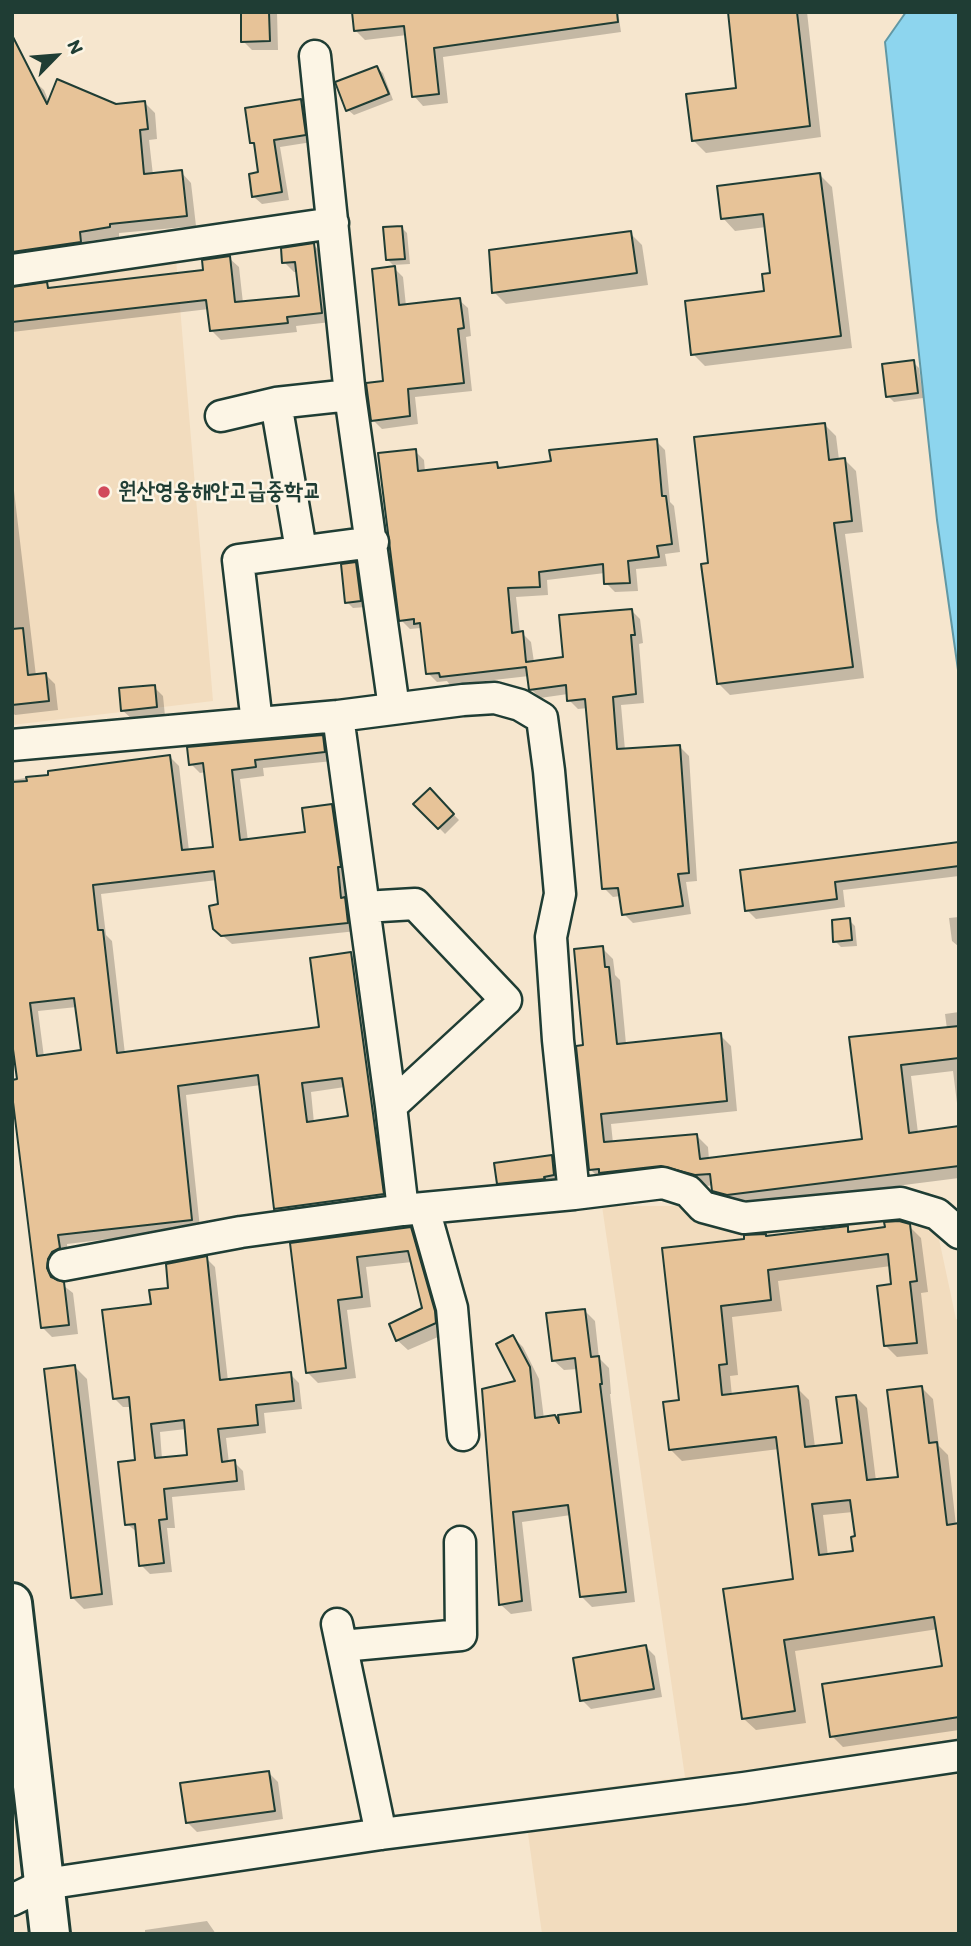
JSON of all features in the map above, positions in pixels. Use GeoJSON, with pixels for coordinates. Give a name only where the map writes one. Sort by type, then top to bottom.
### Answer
{"type":"FeatureCollection","features":[{"type":"Feature","properties":{"kind":"highway"},"geometry":{"type":"LineString","coordinates":[[12,1603],[28,1892],[50,1934]]}},
{"type":"Feature","properties":{"kind":"street"},"geometry":{"type":"LineString","coordinates":[[315,56],[351,395],[394,708]]}},
{"type":"Feature","properties":{"kind":"street"},"geometry":{"type":"LineString","coordinates":[[12,270],[332,223]]}},
{"type":"Feature","properties":{"kind":"street"},"geometry":{"type":"LineString","coordinates":[[221,416],[276,403],[351,395]]}},
{"type":"Feature","properties":{"kind":"street"},"geometry":{"type":"LineString","coordinates":[[276,403],[301,550]]}},
{"type":"Feature","properties":{"kind":"street"},"geometry":{"type":"LineString","coordinates":[[257,723],[238,559],[373,542]]}},
{"type":"Feature","properties":{"kind":"street"},"geometry":{"type":"LineString","coordinates":[[12,745],[338,716],[495,698],[520,705],[542,718],[560,894],[551,937],[558,1040],[574,1194]]}},
{"type":"Feature","properties":{"kind":"street"},"geometry":{"type":"LineString","coordinates":[[338,716],[391,1106],[414,1209],[452,1308],[463,1435]]}},
{"type":"Feature","properties":{"kind":"street"},"geometry":{"type":"LineString","coordinates":[[364,907],[415,904],[506,1000],[391,1106]]}},
{"type":"Feature","properties":{"kind":"street"},"geometry":{"type":"LineString","coordinates":[[64,1265],[241,1232],[414,1209],[663,1183],[688,1191],[703,1207],[744,1218],[901,1203],[937,1214],[959,1233]]}},
{"type":"Feature","properties":{"kind":"street"},"geometry":{"type":"LineString","coordinates":[[381,1834],[340,1635],[461,1635],[460,1542]]}},
{"type":"Feature","properties":{"kind":"street"},"geometry":{"type":"LineString","coordinates":[[28,1892],[381,1834],[744,1788],[959,1756]]}},
{"type":"Feature","properties":{"kind":"shaded area","name":"원산영웅해안고급중학교"},"geometry":{"type":"Polygon","coordinates":[[[176,259],[213,701],[12,725],[12,282],[176,259]]]}},
{"type":"Feature","properties":{"kind":"shaded area"},"geometry":{"type":"Polygon","coordinates":[[[929,1192],[956,1319],[959,1320],[959,1934],[542,1934],[523,1798],[685,1777],[602,1206],[673,1206],[929,1192]]]}},
{"type":"Feature","properties":{"kind":"water"},"geometry":{"type":"Polygon","coordinates":[[[906,12],[959,12],[959,677],[937,520],[885,42],[906,12]]]}},
{"type":"Feature","properties":{"kind":"building"},"geometry":{"type":"Polygon","coordinates":[[[241,12],[269,12],[270,41],[241,42],[241,12]]]}},
{"type":"Feature","properties":{"kind":"building"},"geometry":{"type":"Polygon","coordinates":[[[352,12],[617,12],[618,22],[434,48],[439,94],[412,97],[404,26],[354,31],[352,12]]]}},
{"type":"Feature","properties":{"kind":"building"},"geometry":{"type":"Polygon","coordinates":[[[728,12],[797,12],[810,126],[692,141],[686,94],[736,88],[728,12]]]}},
{"type":"Feature","properties":{"kind":"building"},"geometry":{"type":"Polygon","coordinates":[[[12,35],[47,104],[57,79],[116,104],[145,101],[148,129],[140,130],[144,174],[182,170],[187,216],[110,224],[110,227],[80,232],[81,242],[12,252],[12,35]]]}},
{"type":"Feature","properties":{"kind":"building"},"geometry":{"type":"Polygon","coordinates":[[[377,66],[389,94],[346,111],[335,82],[377,66]]]}},
{"type":"Feature","properties":{"kind":"building"},"geometry":{"type":"Polygon","coordinates":[[[301,99],[306,135],[274,140],[282,192],[252,197],[249,174],[258,172],[245,108],[301,99]]]}},
{"type":"Feature","properties":{"kind":"building"},"geometry":{"type":"Polygon","coordinates":[[[820,173],[841,336],[691,355],[685,301],[764,291],[762,274],[770,273],[763,214],[721,219],[717,186],[820,173]]]}},
{"type":"Feature","properties":{"kind":"building"},"geometry":{"type":"Polygon","coordinates":[[[402,226],[405,259],[386,260],[383,227],[402,226]]]}},
{"type":"Feature","properties":{"kind":"building"},"geometry":{"type":"Polygon","coordinates":[[[631,231],[637,273],[492,293],[489,250],[631,231]]]}},
{"type":"Feature","properties":{"kind":"building"},"geometry":{"type":"Polygon","coordinates":[[[314,243],[322,313],[287,317],[288,323],[210,331],[206,300],[12,322],[12,287],[47,282],[48,288],[203,270],[202,260],[230,256],[235,302],[299,296],[295,262],[282,263],[281,248],[314,243]]]}},
{"type":"Feature","properties":{"kind":"building"},"geometry":{"type":"Polygon","coordinates":[[[395,266],[399,305],[460,298],[464,328],[458,329],[464,383],[408,389],[410,416],[371,421],[366,383],[383,381],[372,269],[395,266]]]}},
{"type":"Feature","properties":{"kind":"building"},"geometry":{"type":"Polygon","coordinates":[[[914,360],[918,393],[886,397],[882,364],[914,360]]]}},
{"type":"Feature","properties":{"kind":"building"},"geometry":{"type":"Polygon","coordinates":[[[825,423],[829,460],[845,458],[852,521],[834,523],[853,667],[717,684],[701,564],[708,563],[694,437],[825,423]]]}},
{"type":"Feature","properties":{"kind":"building"},"geometry":{"type":"Polygon","coordinates":[[[657,439],[662,496],[666,496],[672,544],[657,546],[659,557],[628,561],[630,583],[604,584],[603,564],[539,572],[540,587],[508,588],[512,633],[523,631],[526,662],[563,657],[559,615],[632,609],[635,635],[631,635],[636,694],[613,697],[617,749],[680,745],[689,873],[678,874],[683,906],[622,915],[618,888],[602,889],[585,699],[567,701],[566,685],[529,690],[526,667],[440,677],[439,673],[426,674],[420,623],[414,624],[414,619],[399,621],[378,453],[416,449],[418,471],[497,462],[498,468],[551,461],[549,450],[657,439]]]}},
{"type":"Feature","properties":{"kind":"building"},"geometry":{"type":"Polygon","coordinates":[[[356,562],[361,601],[345,603],[341,564],[356,562]]]}},
{"type":"Feature","properties":{"kind":"building"},"geometry":{"type":"Polygon","coordinates":[[[23,628],[28,675],[46,673],[49,701],[12,705],[12,629],[23,628]]]}},
{"type":"Feature","properties":{"kind":"building"},"geometry":{"type":"Polygon","coordinates":[[[155,685],[157,707],[121,711],[119,688],[155,685]]]}},
{"type":"Feature","properties":{"kind":"building"},"geometry":{"type":"Polygon","coordinates":[[[323,735],[325,752],[255,760],[256,767],[232,770],[240,840],[305,832],[302,808],[332,804],[341,867],[338,867],[341,898],[345,897],[348,923],[221,936],[213,929],[209,906],[218,904],[214,871],[93,885],[98,930],[103,930],[117,1053],[319,1027],[310,958],[351,952],[384,1194],[274,1209],[258,1075],[178,1086],[192,1220],[58,1235],[60,1248],[52,1252],[47,1268],[51,1277],[64,1282],[69,1325],[41,1328],[12,1094],[12,1080],[17,1079],[12,1042],[12,782],[27,781],[26,777],[48,775],[48,771],[170,755],[182,850],[213,847],[203,763],[189,765],[187,747],[323,735]],[[74,998],[30,1003],[37,1056],[81,1050],[74,998]],[[342,1078],[302,1083],[307,1122],[348,1116],[342,1078]]]}},
{"type":"Feature","properties":{"kind":"building"},"geometry":{"type":"Polygon","coordinates":[[[430,788],[454,814],[438,829],[413,804],[430,788]]]}},
{"type":"Feature","properties":{"kind":"building"},"geometry":{"type":"Polygon","coordinates":[[[959,842],[959,866],[835,882],[837,899],[745,911],[740,870],[959,842]]]}},
{"type":"Feature","properties":{"kind":"building"},"geometry":{"type":"Polygon","coordinates":[[[850,918],[852,940],[833,942],[832,920],[850,918]]]}},
{"type":"Feature","properties":{"kind":"building"},"geometry":{"type":"Polygon","coordinates":[[[603,946],[605,967],[609,967],[617,1044],[721,1033],[727,1101],[601,1114],[604,1142],[697,1134],[700,1159],[862,1139],[849,1037],[959,1026],[959,1058],[901,1065],[909,1133],[959,1126],[959,1166],[727,1195],[712,1191],[710,1174],[695,1175],[661,1166],[599,1173],[599,1169],[589,1170],[576,1046],[583,1045],[574,949],[603,946]]]}},
{"type":"Feature","properties":{"kind":"building"},"geometry":{"type":"Polygon","coordinates":[[[552,1155],[554,1175],[544,1177],[545,1179],[497,1184],[494,1163],[552,1155]]]}},
{"type":"Feature","properties":{"kind":"building"},"geometry":{"type":"Polygon","coordinates":[[[899,1221],[910,1224],[917,1281],[910,1282],[917,1343],[884,1346],[877,1286],[891,1284],[888,1254],[768,1270],[771,1300],[721,1306],[727,1364],[719,1365],[722,1395],[798,1386],[805,1447],[842,1443],[836,1397],[856,1395],[867,1480],[898,1477],[887,1390],[922,1386],[929,1443],[937,1442],[947,1525],[959,1523],[959,1717],[830,1737],[822,1684],[942,1666],[934,1617],[784,1640],[795,1711],[742,1719],[723,1589],[793,1579],[776,1437],[669,1450],[663,1402],[679,1400],[662,1248],[744,1239],[744,1235],[766,1236],[848,1226],[848,1232],[885,1227],[884,1222],[899,1221]],[[850,1500],[812,1504],[819,1555],[853,1551],[851,1537],[855,1536],[850,1500]]]}},
{"type":"Feature","properties":{"kind":"building"},"geometry":{"type":"Polygon","coordinates":[[[411,1227],[436,1323],[396,1341],[389,1324],[422,1308],[408,1251],[357,1257],[362,1297],[338,1300],[346,1368],[306,1373],[290,1243],[411,1227]]]}},
{"type":"Feature","properties":{"kind":"building"},"geometry":{"type":"Polygon","coordinates":[[[207,1256],[220,1380],[291,1372],[294,1401],[256,1405],[258,1425],[218,1429],[222,1462],[235,1460],[237,1481],[164,1489],[167,1519],[159,1520],[164,1563],[139,1566],[135,1524],[125,1525],[118,1462],[135,1460],[129,1397],[113,1399],[102,1310],[151,1304],[149,1290],[168,1288],[166,1264],[207,1256]],[[184,1420],[151,1424],[155,1458],[187,1455],[184,1420]]]}},
{"type":"Feature","properties":{"kind":"building"},"geometry":{"type":"Polygon","coordinates":[[[585,1309],[591,1357],[599,1356],[600,1384],[626,1592],[580,1597],[568,1505],[513,1512],[522,1601],[499,1605],[482,1389],[515,1381],[496,1344],[513,1335],[530,1367],[535,1418],[555,1415],[559,1423],[558,1415],[581,1412],[575,1358],[552,1361],[546,1313],[585,1309]]]}},
{"type":"Feature","properties":{"kind":"building"},"geometry":{"type":"Polygon","coordinates":[[[75,1365],[102,1594],[71,1598],[44,1369],[75,1365]]]}},
{"type":"Feature","properties":{"kind":"building"},"geometry":{"type":"Polygon","coordinates":[[[646,1645],[654,1689],[580,1701],[573,1658],[646,1645]]]}},
{"type":"Feature","properties":{"kind":"building"},"geometry":{"type":"Polygon","coordinates":[[[269,1771],[275,1811],[186,1823],[180,1783],[269,1771]]]}},
{"type":"Feature","properties":{"kind":"place","name":"원산영웅해안고급중학교"},"geometry":{"type":"Point","coordinates":[104,492]}}]}
